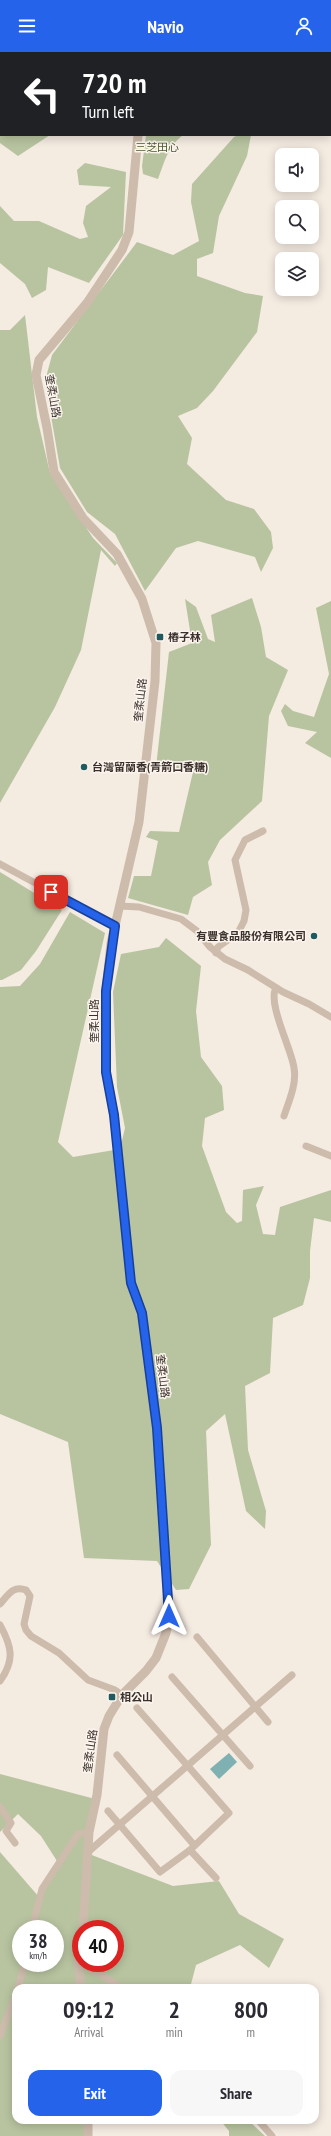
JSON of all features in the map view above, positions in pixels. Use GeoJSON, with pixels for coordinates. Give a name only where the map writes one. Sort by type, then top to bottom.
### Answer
{"type":"FeatureCollection","features":[{"type":"Feature","properties":{"kind":"street","name":"奎柔山路"},"geometry":{"type":"LineString","coordinates":[[84,1920],[90,1832],[97,1795],[104,1729],[109,1716],[122,1695],[146,1671],[156,1658],[166,1633],[169,1616],[169,1592],[156,1420],[142,1313],[131,1283],[114,1115],[106,1072],[106,991],[115,926],[139,822],[155,681],[156,643],[142,599],[117,554],[83,518],[54,472],[36,375],[40,360],[87,303],[122,250],[129,232],[138,136]]}},
{"type":"Feature","properties":{"kind":"street"},"geometry":{"type":"LineString","coordinates":[[216,953],[218,947],[238,933],[244,922],[246,910],[235,860],[245,840],[263,831]]}},
{"type":"Feature","properties":{"kind":"street"},"geometry":{"type":"LineString","coordinates":[[0,864],[115,926]]}},
{"type":"Feature","properties":{"kind":"street"},"geometry":{"type":"LineString","coordinates":[[120,906],[139,907],[181,919],[197,931],[216,953],[255,974],[276,988],[331,1017]]}},
{"type":"Feature","properties":{"kind":"street"},"geometry":{"type":"LineString","coordinates":[[276,988],[274,996],[276,1006],[295,1068],[292,1093],[284,1116]]}},
{"type":"Feature","properties":{"kind":"street"},"geometry":{"type":"LineString","coordinates":[[306,1146],[331,1156]]}},
{"type":"Feature","properties":{"kind":"street"},"geometry":{"type":"LineString","coordinates":[[0,1604],[11,1590],[16,1588],[26,1590],[30,1596],[24,1624],[26,1630],[31,1636],[59,1653],[88,1680],[115,1690],[122,1695]]}},
{"type":"Feature","properties":{"kind":"street"},"geometry":{"type":"LineString","coordinates":[[0,1625],[11,1654],[8,1670],[0,1681]]}},
{"type":"Feature","properties":{"kind":"street"},"geometry":{"type":"LineString","coordinates":[[197,1637],[268,1722]]}},
{"type":"Feature","properties":{"kind":"street"},"geometry":{"type":"LineString","coordinates":[[88,1852],[292,1675]]}},
{"type":"Feature","properties":{"kind":"street"},"geometry":{"type":"LineString","coordinates":[[172,1677],[250,1766]]}},
{"type":"Feature","properties":{"kind":"street"},"geometry":{"type":"LineString","coordinates":[[108,1811],[160,1872],[192,1847],[229,1813],[137,1708]]}},
{"type":"Feature","properties":{"kind":"street"},"geometry":{"type":"LineString","coordinates":[[117,1755],[153,1796],[216,1878]]}},
{"type":"Feature","properties":{"kind":"street"},"geometry":{"type":"LineString","coordinates":[[0,1807],[11,1823],[6,1831],[15,1843]]}},
{"type":"Feature","properties":{"kind":"street"},"geometry":{"type":"LineString","coordinates":[[34,1920],[42,1889],[45,1883],[78,1834],[90,1832]]}},
{"type":"Feature","properties":{"kind":"street"},"geometry":{"type":"LineString","coordinates":[[19,1984],[22,1972]]}},
{"type":"Feature","properties":{"kind":"street"},"geometry":{"type":"LineString","coordinates":[[81,1972],[81,1984]]}},
{"type":"Feature","properties":{"kind":"street"},"geometry":{"type":"LineString","coordinates":[[96,1972],[115,1984]]}},
{"type":"Feature","properties":{"kind":"street"},"geometry":{"type":"LineString","coordinates":[[0,2036],[12,2004]]}},
{"type":"Feature","properties":{"kind":"street"},"geometry":{"type":"LineString","coordinates":[[88,2124],[88,2136]]}},
{"type":"Feature","properties":{"kind":"street"},"geometry":{"type":"LineString","coordinates":[[262,2124],[272,2136]]}},
{"type":"Feature","properties":{"kind":"green space"},"geometry":{"type":"Polygon","coordinates":[[[0,136],[48,136],[18,156],[0,143],[0,136]]]}},
{"type":"Feature","properties":{"kind":"green space","name":"三芝田心"},"geometry":{"type":"Polygon","coordinates":[[[146,136],[182,136],[170,150],[158,179],[143,174],[142,166],[146,136]]]}},
{"type":"Feature","properties":{"kind":"green space"},"geometry":{"type":"Polygon","coordinates":[[[251,136],[247,156],[219,216],[213,253],[197,259],[197,276],[245,293],[263,296],[257,332],[213,391],[197,408],[178,416],[192,438],[187,464],[226,500],[254,509],[271,532],[273,548],[261,572],[255,557],[198,541],[176,548],[145,591],[115,534],[87,512],[60,468],[45,381],[52,355],[137,242],[173,255],[199,241],[191,202],[192,184],[234,137],[251,136]]]}},
{"type":"Feature","properties":{"kind":"green space"},"geometry":{"type":"Polygon","coordinates":[[[85,163],[126,172],[123,235],[89,283],[48,267],[46,290],[32,298],[25,284],[0,263],[0,206],[14,221],[39,221],[80,239],[88,237],[83,223],[86,206],[111,187],[79,185],[77,170],[85,163]]]}},
{"type":"Feature","properties":{"kind":"green space"},"geometry":{"type":"Polygon","coordinates":[[[25,315],[37,417],[50,473],[93,538],[117,563],[115,566],[101,550],[81,650],[55,707],[0,803],[0,330],[10,330],[25,315]]]}},
{"type":"Feature","properties":{"kind":"green space"},"geometry":{"type":"Polygon","coordinates":[[[252,598],[261,627],[266,657],[288,670],[269,716],[262,801],[220,840],[208,862],[212,885],[193,897],[188,915],[128,898],[134,876],[151,876],[158,841],[146,837],[150,831],[179,832],[193,772],[156,767],[169,652],[192,643],[185,599],[196,607],[208,639],[215,642],[211,615],[252,598]]]}},
{"type":"Feature","properties":{"kind":"green space"},"geometry":{"type":"Polygon","coordinates":[[[331,601],[331,758],[305,743],[317,732],[288,726],[281,711],[285,704],[293,711],[314,717],[329,674],[316,608],[331,601]]]}},
{"type":"Feature","properties":{"kind":"green space"},"geometry":{"type":"Polygon","coordinates":[[[0,872],[62,910],[36,951],[21,970],[2,980],[0,980],[0,872]]]}},
{"type":"Feature","properties":{"kind":"green space"},"geometry":{"type":"Polygon","coordinates":[[[70,912],[105,933],[58,1142],[73,1157],[120,1149],[125,1128],[117,1087],[113,992],[121,954],[159,947],[166,938],[201,966],[196,1011],[201,1057],[222,1086],[224,1110],[205,1118],[202,1146],[226,1212],[237,1223],[242,1221],[243,1190],[264,1186],[256,1205],[263,1234],[275,1235],[280,1207],[331,1190],[331,1222],[314,1218],[310,1251],[310,1278],[303,1305],[273,1318],[270,1373],[245,1386],[248,1450],[266,1511],[265,1529],[246,1511],[225,1414],[206,1431],[211,1545],[189,1589],[176,1590],[157,1561],[84,1558],[68,1442],[0,1414],[0,987],[20,986],[40,964],[70,912]]]}},
{"type":"Feature","properties":{"kind":"green space"},"geometry":{"type":"Polygon","coordinates":[[[0,1774],[99,1800],[89,1854],[173,1886],[219,1881],[239,1914],[284,1939],[269,1968],[240,1945],[196,1965],[191,1984],[12,1984],[12,2124],[84,2124],[85,2136],[0,2136],[0,1852],[39,1897],[57,1861],[41,1836],[18,1814],[0,1832],[0,1774]]]}},
{"type":"Feature","properties":{"kind":"green space"},"geometry":{"type":"Polygon","coordinates":[[[223,2124],[252,2124],[265,2136],[229,2136],[229,2131],[223,2124]]]}},
{"type":"Feature","properties":{"kind":"water"},"geometry":{"type":"Polygon","coordinates":[[[229,1753],[237,1762],[219,1779],[210,1769],[229,1753]]]}},
{"type":"Feature","properties":{"kind":"place","name":"樁子林"},"geometry":{"type":"Point","coordinates":[160,637]}},
{"type":"Feature","properties":{"kind":"place","name":"台灣留蘭香(青箭口香糖)"},"geometry":{"type":"Point","coordinates":[84,767]}},
{"type":"Feature","properties":{"kind":"place","name":"有豐食品股份有限公司"},"geometry":{"type":"Point","coordinates":[314,936]}},
{"type":"Feature","properties":{"kind":"place","name":"相公山"},"geometry":{"type":"Point","coordinates":[112,1697]}},
{"type":"Feature","properties":{"kind":"route"},"geometry":{"type":"LineString","coordinates":[[51,892],[115,926],[106,991],[106,1072],[114,1115],[131,1283],[142,1313],[157,1428],[169,1592],[169,1616]]}}]}
